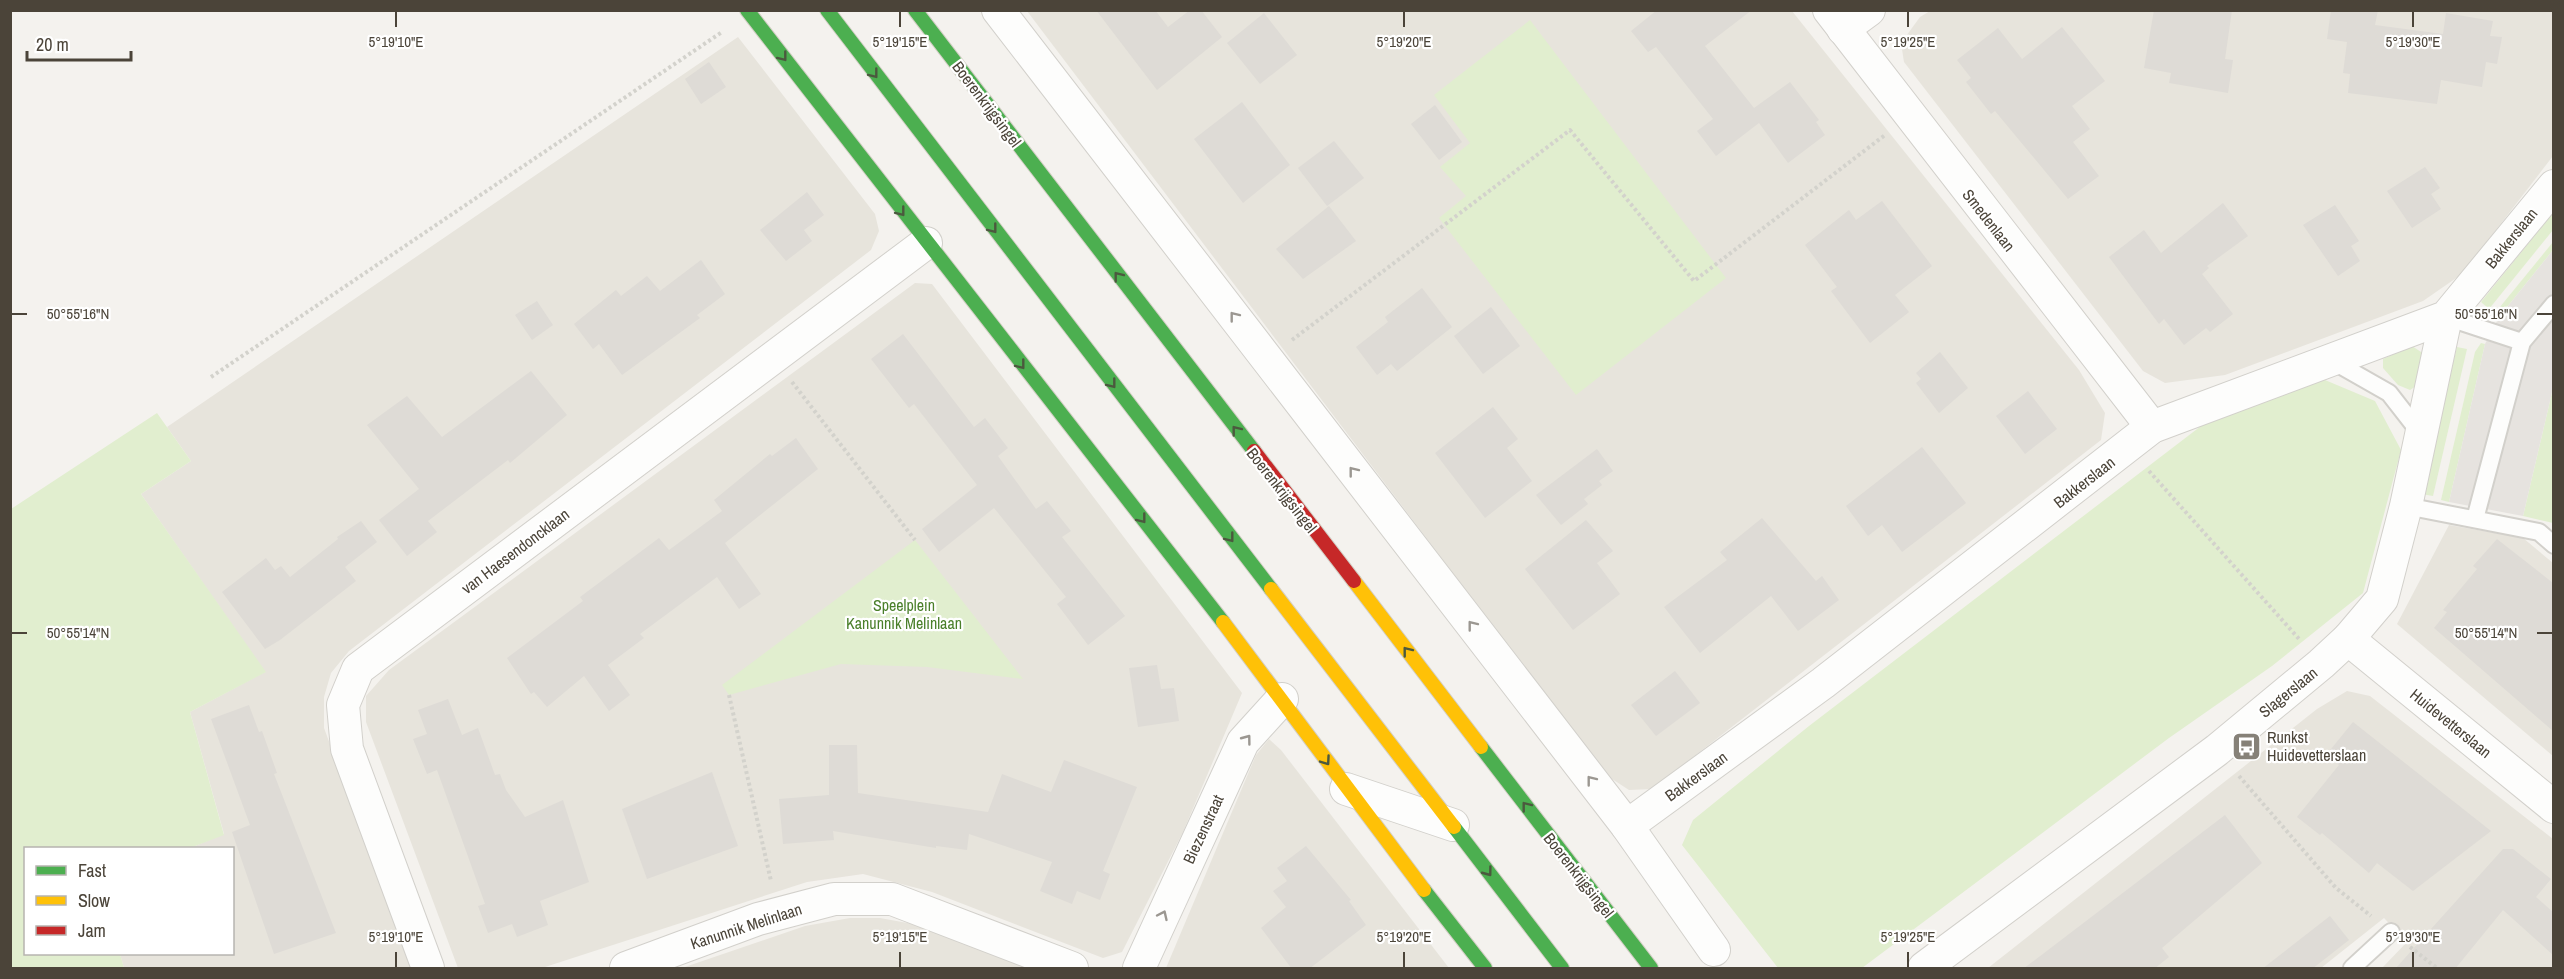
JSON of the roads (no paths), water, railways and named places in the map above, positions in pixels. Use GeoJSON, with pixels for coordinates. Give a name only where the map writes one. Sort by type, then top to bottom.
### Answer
{"type":"FeatureCollection","features":[{"type":"Feature","properties":{"kind":"main road"},"geometry":{"type":"LineString","coordinates":[[827,10],[1562,969]]}},
{"type":"Feature","properties":{"kind":"main road","name":"Boerenkrijgsingel"},"geometry":{"type":"LineString","coordinates":[[915,10],[1651,969]]}},
{"type":"Feature","properties":{"kind":"main road"},"geometry":{"type":"LineString","coordinates":[[748,12],[1282,699],[1346,789],[1485,969]]}},
{"type":"Feature","properties":{"kind":"street"},"geometry":{"type":"LineString","coordinates":[[998,10],[1627,826],[1714,950]]}},
{"type":"Feature","properties":{"kind":"street"},"geometry":{"type":"LineString","coordinates":[[1836,20],[1869,10]]}},
{"type":"Feature","properties":{"kind":"street","name":"Smedenlaan"},"geometry":{"type":"LineString","coordinates":[[1836,20],[1909,117],[2152,427]]}},
{"type":"Feature","properties":{"kind":"street","name":"Bakkerslaan"},"geometry":{"type":"LineString","coordinates":[[1627,826],[1823,683],[2129,448],[2152,427],[2446,317],[2553,186]]}},
{"type":"Feature","properties":{"kind":"street","name":"van Haesendoncklaan"},"geometry":{"type":"LineString","coordinates":[[428,969],[347,748],[343,705],[358,669],[926,243]]}},
{"type":"Feature","properties":{"kind":"street","name":"Slagerslaan"},"geometry":{"type":"LineString","coordinates":[[1924,969],[2217,750],[2321,664],[2348,639],[2382,599],[2406,506],[2446,317]]}},
{"type":"Feature","properties":{"kind":"street","name":"Huidevetterslaan"},"geometry":{"type":"LineString","coordinates":[[2348,639],[2553,807]]}},
{"type":"Feature","properties":{"kind":"street","name":"Biezenstraat"},"geometry":{"type":"LineString","coordinates":[[1139,969],[1243,742],[1282,699]]}},
{"type":"Feature","properties":{"kind":"street"},"geometry":{"type":"LineString","coordinates":[[1346,789],[1453,825]]}},
{"type":"Feature","properties":{"kind":"street","name":"Kanunnik Melinlaan"},"geometry":{"type":"LineString","coordinates":[[626,969],[778,913],[834,899],[892,899],[1072,969]]}},
{"type":"Feature","properties":{"kind":"lane"},"geometry":{"type":"LineString","coordinates":[[2475,519],[2522,342],[2553,304]]}},
{"type":"Feature","properties":{"kind":"lane"},"geometry":{"type":"LineString","coordinates":[[2446,317],[2522,342]]}},
{"type":"Feature","properties":{"kind":"lane"},"geometry":{"type":"LineString","coordinates":[[2331,360],[2390,393],[2422,434]]}},
{"type":"Feature","properties":{"kind":"lane"},"geometry":{"type":"LineString","coordinates":[[2406,506],[2539,532],[2553,545]]}},
{"type":"Feature","properties":{"kind":"lane"},"geometry":{"type":"LineString","coordinates":[[2352,969],[2391,932]]}},
{"type":"Feature","properties":{"kind":"place","name":"Runkst Huidevetterslaan"},"geometry":{"type":"Point","coordinates":[2246,746]}},
{"type":"Feature","properties":{"kind":"park label","name":"Speelplein Kanunnik Melinlaan"},"geometry":{"type":"Point","coordinates":[904,614]}}]}
